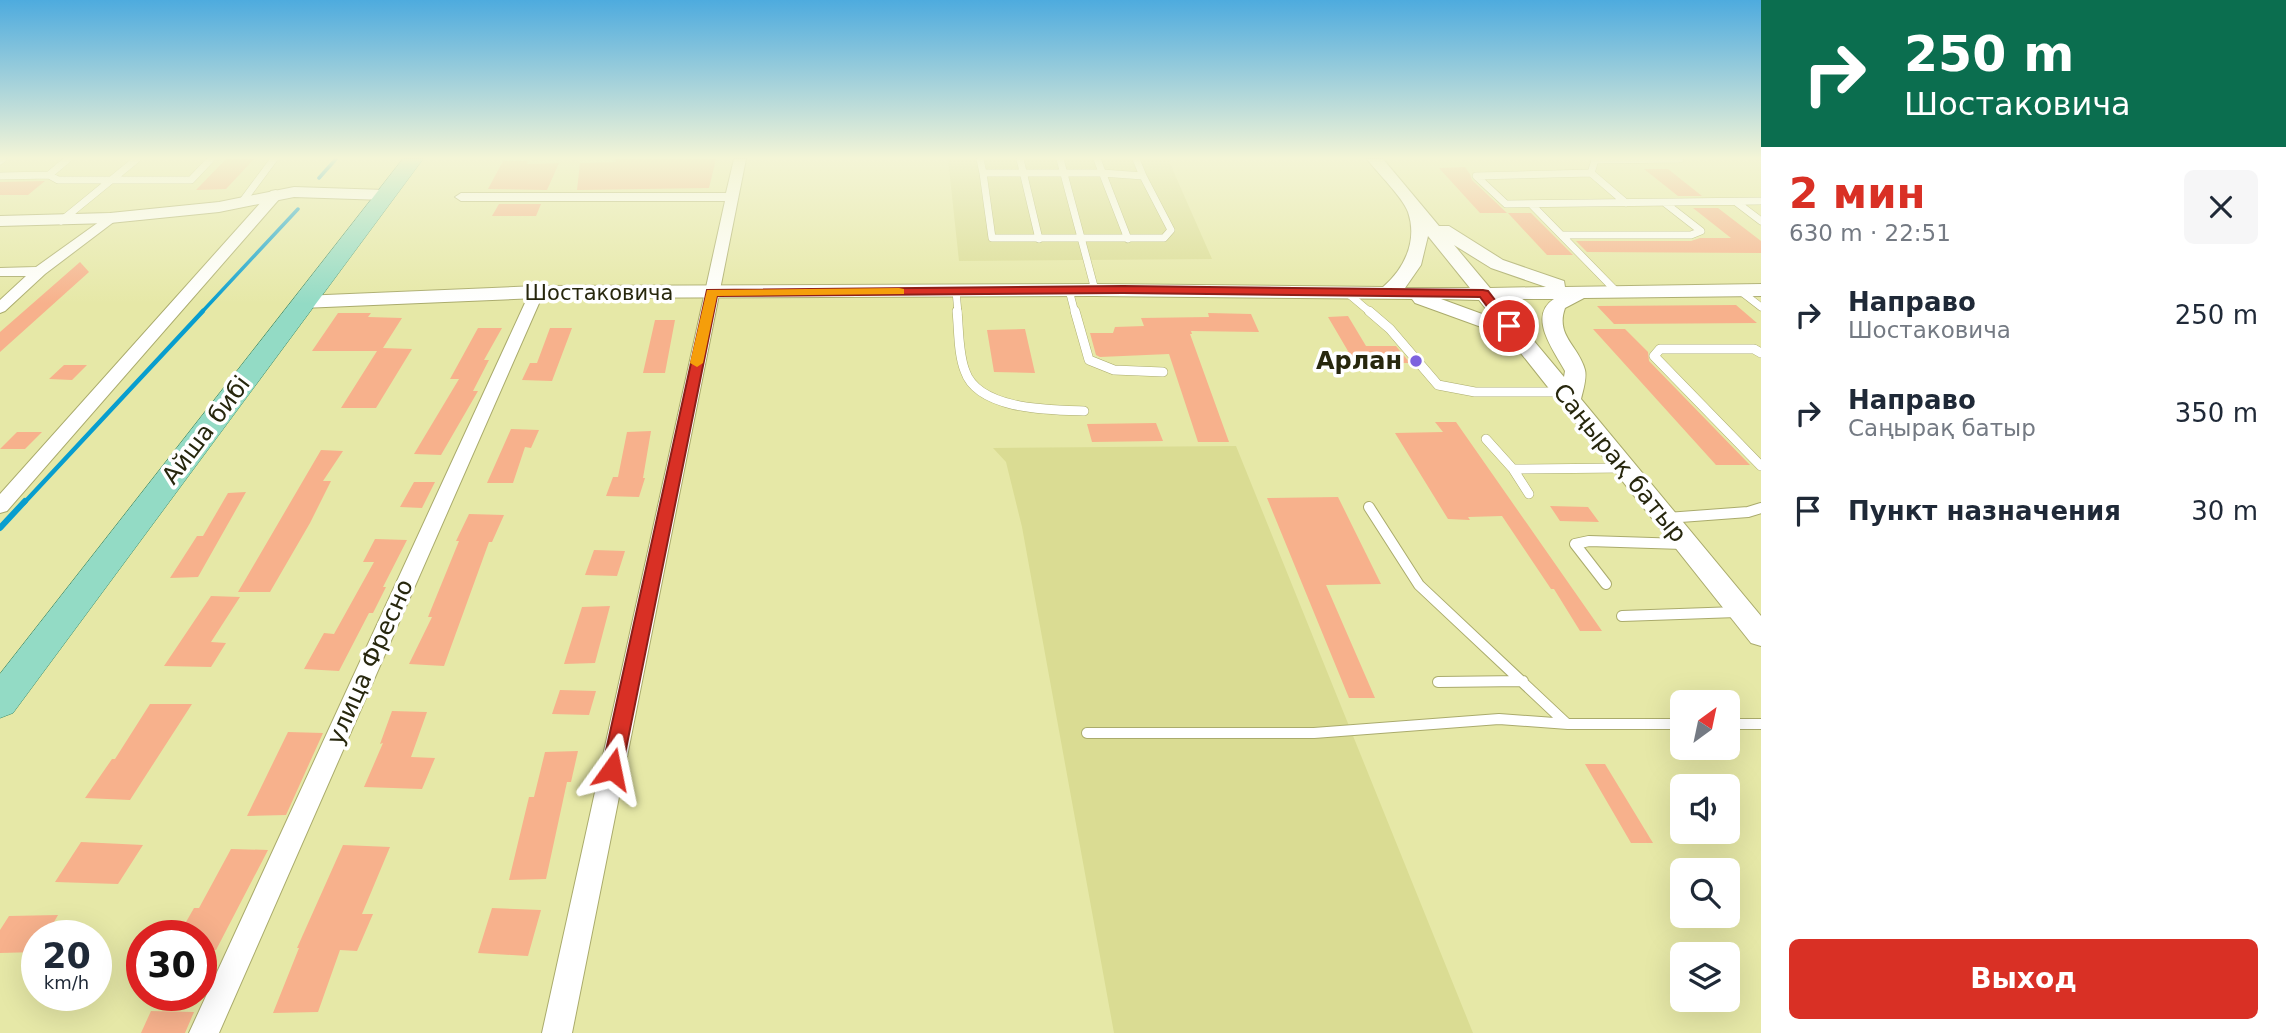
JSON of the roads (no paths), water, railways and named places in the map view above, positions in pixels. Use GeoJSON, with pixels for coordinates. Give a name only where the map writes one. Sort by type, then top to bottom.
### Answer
{"type":"FeatureCollection","features":[{"type":"Feature","properties":{"kind":"main road","name":"Айша бибі"},"geometry":{"type":"LineString","coordinates":[[0,702],[376,207]]}},
{"type":"Feature","properties":{"kind":"street"},"geometry":{"type":"LineString","coordinates":[[0,221],[110,218],[199,207]]}},
{"type":"Feature","properties":{"kind":"street"},"geometry":{"type":"LineString","coordinates":[[0,506],[264,207]]}},
{"type":"Feature","properties":{"kind":"street"},"geometry":{"type":"LineString","coordinates":[[557,1033],[730,207]]}},
{"type":"Feature","properties":{"kind":"street"},"geometry":{"type":"LineString","coordinates":[[1416,209],[1421,229],[1421,246],[1395,292],[1491,324],[1521,342]]}},
{"type":"Feature","properties":{"kind":"street"},"geometry":{"type":"LineString","coordinates":[[1416,209],[1478,255],[1540,281],[1582,292]]}},
{"type":"Feature","properties":{"kind":"street","name":"Саңырақ батыр"},"geometry":{"type":"LineString","coordinates":[[1416,209],[1566,398],[1761,635]]}},
{"type":"Feature","properties":{"kind":"street"},"geometry":{"type":"LineString","coordinates":[[0,308],[40,271],[110,218]]}},
{"type":"Feature","properties":{"kind":"street"},"geometry":{"type":"LineString","coordinates":[[0,272],[40,271]]}},
{"type":"Feature","properties":{"kind":"street","name":"Шостаковича"},"geometry":{"type":"LineString","coordinates":[[302,302],[537,292],[1095,290],[1483,294],[1761,290]]}},
{"type":"Feature","properties":{"kind":"street","name":"улица Фресно"},"geometry":{"type":"LineString","coordinates":[[204,1033],[537,292]]}},
{"type":"Feature","properties":{"kind":"street"},"geometry":{"type":"LineString","coordinates":[[1566,398],[1575,371],[1553,331],[1552,318],[1557,305],[1582,292]]}},
{"type":"Feature","properties":{"kind":"lane"},"geometry":{"type":"LineString","coordinates":[[61,221],[77,207]]}},
{"type":"Feature","properties":{"kind":"lane"},"geometry":{"type":"LineString","coordinates":[[988,207],[992,238],[1084,240],[1164,238],[1171,230],[1159,207]]}},
{"type":"Feature","properties":{"kind":"lane"},"geometry":{"type":"LineString","coordinates":[[1031,207],[1039,239]]}},
{"type":"Feature","properties":{"kind":"lane"},"geometry":{"type":"LineString","coordinates":[[1075,207],[1095,290]]}},
{"type":"Feature","properties":{"kind":"lane"},"geometry":{"type":"LineString","coordinates":[[1115,207],[1128,239]]}},
{"type":"Feature","properties":{"kind":"lane"},"geometry":{"type":"LineString","coordinates":[[1534,207],[1616,291]]}},
{"type":"Feature","properties":{"kind":"lane"},"geometry":{"type":"LineString","coordinates":[[1562,235],[1691,235],[1701,231],[1670,207]]}},
{"type":"Feature","properties":{"kind":"lane"},"geometry":{"type":"LineString","coordinates":[[1743,207],[1761,221]]}},
{"type":"Feature","properties":{"kind":"lane"},"geometry":{"type":"LineString","coordinates":[[1069,290],[1092,363],[1108,369],[1163,372]]}},
{"type":"Feature","properties":{"kind":"lane"},"geometry":{"type":"LineString","coordinates":[[1739,290],[1761,307]]}},
{"type":"Feature","properties":{"kind":"lane"},"geometry":{"type":"LineString","coordinates":[[956,291],[966,374],[982,394],[1034,409],[1084,411]]}},
{"type":"Feature","properties":{"kind":"lane"},"geometry":{"type":"LineString","coordinates":[[1344,291],[1390,329],[1438,384],[1475,392],[1566,398]]}},
{"type":"Feature","properties":{"kind":"lane"},"geometry":{"type":"LineString","coordinates":[[1761,353],[1754,349],[1660,349],[1654,356],[1761,466]]}},
{"type":"Feature","properties":{"kind":"lane"},"geometry":{"type":"LineString","coordinates":[[1486,439],[1513,469],[1529,494]]}},
{"type":"Feature","properties":{"kind":"lane"},"geometry":{"type":"LineString","coordinates":[[1513,469],[1623,468]]}},
{"type":"Feature","properties":{"kind":"lane"},"geometry":{"type":"LineString","coordinates":[[1369,507],[1419,585],[1568,724]]}},
{"type":"Feature","properties":{"kind":"lane"},"geometry":{"type":"LineString","coordinates":[[1666,518],[1748,512],[1761,508]]}},
{"type":"Feature","properties":{"kind":"lane"},"geometry":{"type":"LineString","coordinates":[[1606,584],[1575,544],[1589,541],[1687,545]]}},
{"type":"Feature","properties":{"kind":"lane"},"geometry":{"type":"LineString","coordinates":[[1622,616],[1741,611]]}},
{"type":"Feature","properties":{"kind":"lane"},"geometry":{"type":"LineString","coordinates":[[1438,682],[1522,681]]}},
{"type":"Feature","properties":{"kind":"lane"},"geometry":{"type":"LineString","coordinates":[[1087,733],[1314,733],[1499,719],[1568,724],[1670,724]]}},
{"type":"Feature","properties":{"kind":"lane"},"geometry":{"type":"LineString","coordinates":[[1740,724],[1761,724]]}},
{"type":"Feature","properties":{"kind":"waterway"},"geometry":{"type":"LineString","coordinates":[[201,313],[298,209]]}},
{"type":"Feature","properties":{"kind":"waterway"},"geometry":{"type":"LineString","coordinates":[[24,503],[203,311]]}},
{"type":"Feature","properties":{"kind":"waterway"},"geometry":{"type":"LineString","coordinates":[[0,528],[25,501]]}},
{"type":"Feature","properties":{"kind":"place","name":"Арлан"},"geometry":{"type":"Point","coordinates":[1416,361]}}]}
